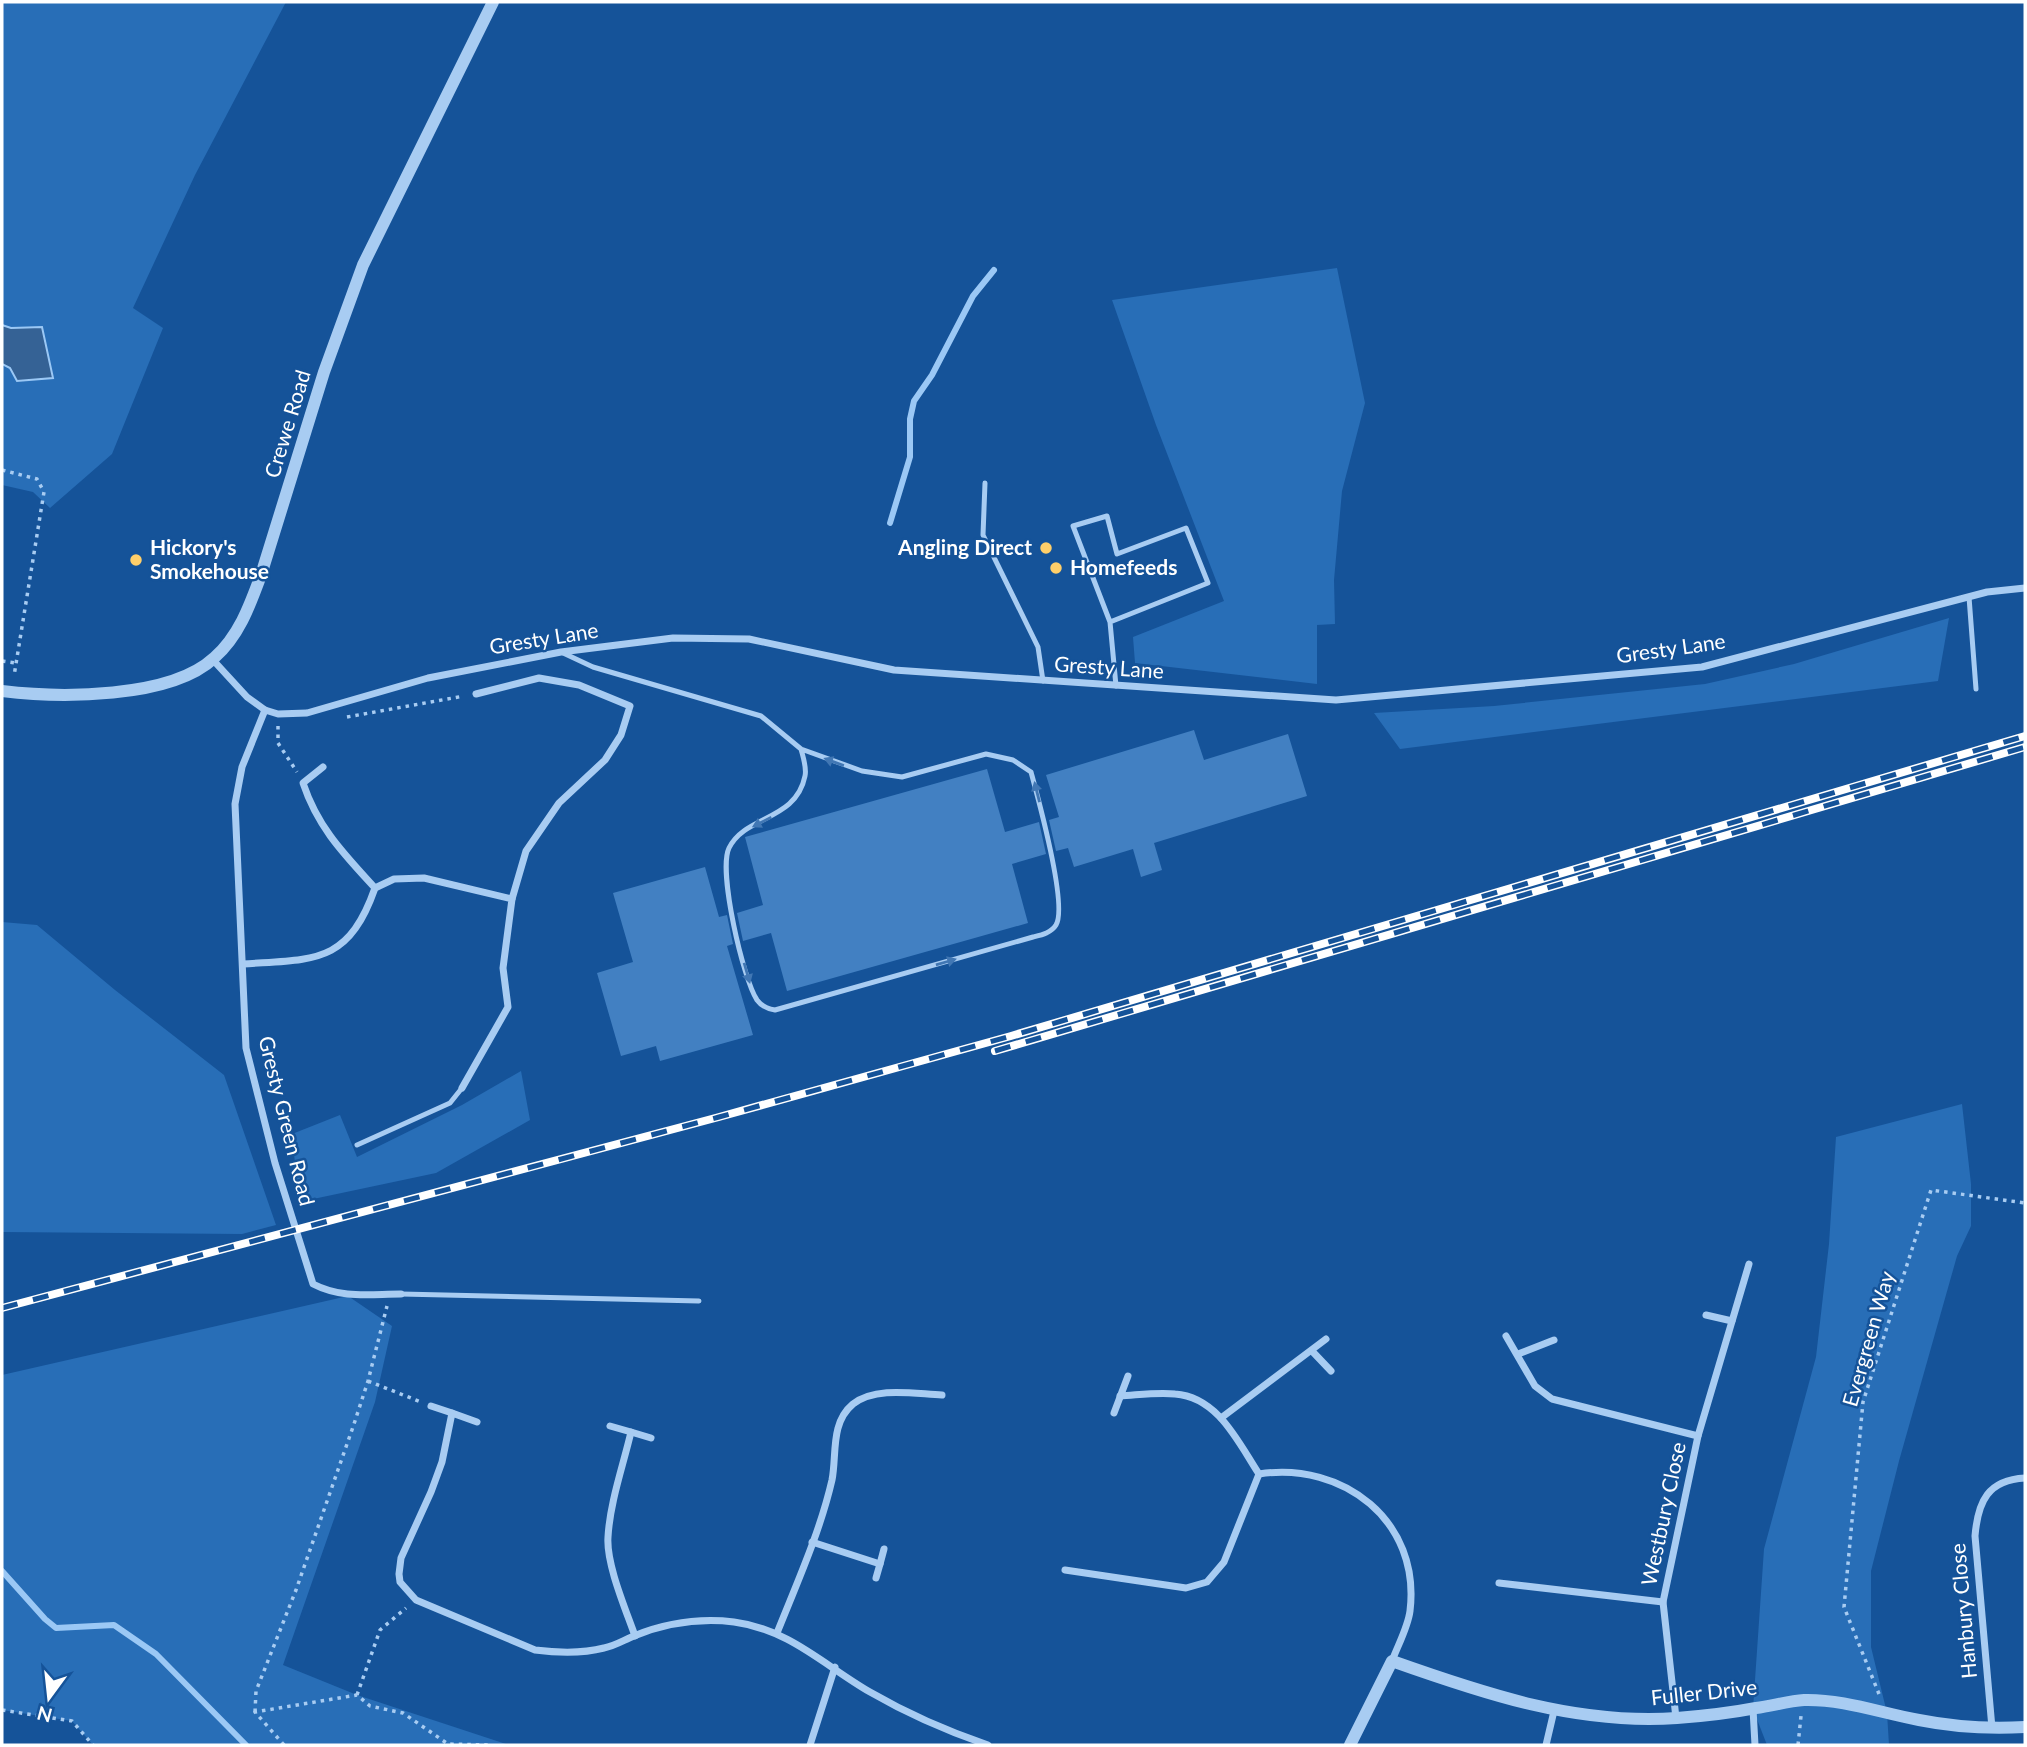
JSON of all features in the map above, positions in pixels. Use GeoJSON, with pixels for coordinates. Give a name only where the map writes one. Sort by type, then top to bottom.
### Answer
{"type":"FeatureCollection","features":[{"type":"Feature","properties":{"kind":"street","name":"Crewe Road"},"geometry":{"type":"LineString","coordinates":[[7,691],[87,693],[142,689],[187,675],[213,660],[236,633],[252,600],[324,372],[363,265],[493,2]]}},
{"type":"Feature","properties":{"kind":"street","name":"Gresty Lane"},"geometry":{"type":"LineString","coordinates":[[213,660],[247,697],[265,710],[278,714],[307,713],[428,678],[561,652],[674,638],[749,639],[894,670],[1336,700],[1702,667],[1987,592],[2025,588]]}},
{"type":"Feature","properties":{"kind":"street"},"geometry":{"type":"LineString","coordinates":[[463,1088],[508,1007],[503,968],[512,900],[526,851],[559,803],[605,760],[621,735],[630,705],[579,685],[539,678],[476,694]]}},
{"type":"Feature","properties":{"kind":"street","name":"Gresty Green Road"},"geometry":{"type":"LineString","coordinates":[[265,710],[243,767],[235,804],[246,1048],[275,1163],[313,1284],[328,1292],[348,1296],[401,1294]]}},
{"type":"Feature","properties":{"kind":"street"},"geometry":{"type":"LineString","coordinates":[[323,767],[303,783],[311,808],[331,840],[375,888]]}},
{"type":"Feature","properties":{"kind":"street"},"geometry":{"type":"LineString","coordinates":[[243,964],[299,960],[328,954],[352,935],[369,908],[375,888],[394,879],[424,878],[512,900]]}},
{"type":"Feature","properties":{"kind":"street","name":"Westbury Close"},"geometry":{"type":"LineString","coordinates":[[1676,1718],[1663,1602],[1698,1436],[1749,1264]]}},
{"type":"Feature","properties":{"kind":"street"},"geometry":{"type":"LineString","coordinates":[[1706,1315],[1732,1321]]}},
{"type":"Feature","properties":{"kind":"street"},"geometry":{"type":"LineString","coordinates":[[1506,1336],[1535,1386],[1552,1399],[1698,1436]]}},
{"type":"Feature","properties":{"kind":"street"},"geometry":{"type":"LineString","coordinates":[[1221,1418],[1326,1339]]}},
{"type":"Feature","properties":{"kind":"street"},"geometry":{"type":"LineString","coordinates":[[1518,1354],[1554,1340]]}},
{"type":"Feature","properties":{"kind":"street"},"geometry":{"type":"LineString","coordinates":[[1312,1351],[1331,1371]]}},
{"type":"Feature","properties":{"kind":"street"},"geometry":{"type":"LineString","coordinates":[[1114,1413],[1128,1376]]}},
{"type":"Feature","properties":{"kind":"street"},"geometry":{"type":"LineString","coordinates":[[777,1633],[812,1542],[832,1480],[838,1425],[846,1411],[859,1400],[877,1394],[942,1395]]}},
{"type":"Feature","properties":{"kind":"street"},"geometry":{"type":"LineString","coordinates":[[1121,1396],[1185,1395],[1205,1403],[1221,1418],[1259,1474]]}},
{"type":"Feature","properties":{"kind":"street"},"geometry":{"type":"LineString","coordinates":[[431,1406],[477,1422]]}},
{"type":"Feature","properties":{"kind":"street"},"geometry":{"type":"LineString","coordinates":[[452,1413],[442,1462],[399,1566],[400,1582],[416,1600],[535,1650],[555,1653],[592,1651],[673,1624],[711,1620],[745,1624],[777,1633],[898,1708],[940,1728],[988,1745]]}},
{"type":"Feature","properties":{"kind":"street"},"geometry":{"type":"LineString","coordinates":[[610,1426],[651,1438]]}},
{"type":"Feature","properties":{"kind":"street"},"geometry":{"type":"LineString","coordinates":[[631,1432],[607,1539],[614,1572],[635,1636]]}},
{"type":"Feature","properties":{"kind":"street"},"geometry":{"type":"LineString","coordinates":[[1259,1474],[1298,1471],[1336,1481],[1369,1502],[1393,1530],[1406,1562],[1411,1597],[1410,1614],[1392,1661],[1350,1745]]}},
{"type":"Feature","properties":{"kind":"street"},"geometry":{"type":"LineString","coordinates":[[1065,1570],[1186,1588],[1207,1582],[1220,1570],[1224,1562],[1259,1474]]}},
{"type":"Feature","properties":{"kind":"street","name":"Hanbury Close"},"geometry":{"type":"LineString","coordinates":[[1992,1728],[1975,1543],[1976,1522],[1980,1508],[1992,1488],[2008,1479],[2025,1478]]}},
{"type":"Feature","properties":{"kind":"street"},"geometry":{"type":"LineString","coordinates":[[812,1542],[880,1564]]}},
{"type":"Feature","properties":{"kind":"street"},"geometry":{"type":"LineString","coordinates":[[876,1578],[884,1549]]}},
{"type":"Feature","properties":{"kind":"street"},"geometry":{"type":"LineString","coordinates":[[1500,1583],[1663,1602]]}},
{"type":"Feature","properties":{"kind":"street","name":"Fuller Drive"},"geometry":{"type":"LineString","coordinates":[[1392,1661],[1463,1686],[1554,1711],[1615,1718],[1676,1718],[1803,1700],[1852,1704],[1953,1725],[2025,1727]]}},
{"type":"Feature","properties":{"kind":"street"},"geometry":{"type":"LineString","coordinates":[[810,1745],[835,1667]]}},
{"type":"Feature","properties":{"kind":"street"},"geometry":{"type":"LineString","coordinates":[[1754,1709],[1755,1745]]}},
{"type":"Feature","properties":{"kind":"street"},"geometry":{"type":"LineString","coordinates":[[1546,1745],[1554,1711]]}},
{"type":"Feature","properties":{"kind":"lane"},"geometry":{"type":"LineString","coordinates":[[985,483],[984,535],[1038,647],[1043,681]]}},
{"type":"Feature","properties":{"kind":"lane"},"geometry":{"type":"LineString","coordinates":[[1110,622],[1208,583],[1186,528],[1117,554],[1107,516],[1073,526],[1110,622],[1116,686]]}},
{"type":"Feature","properties":{"kind":"lane"},"geometry":{"type":"LineString","coordinates":[[1969,597],[1976,689]]}},
{"type":"Feature","properties":{"kind":"lane"},"geometry":{"type":"LineString","coordinates":[[561,652],[593,667],[761,716],[801,749],[862,771],[902,777],[986,754],[1013,760],[1031,772],[1053,858],[1059,916],[1056,926],[1047,933],[775,1010],[765,1008],[757,1000],[751,986],[729,908],[728,849],[739,833],[782,811],[798,794],[806,774],[801,749]]}},
{"type":"Feature","properties":{"kind":"lane"},"geometry":{"type":"LineString","coordinates":[[357,1145],[450,1103],[463,1088]]}},
{"type":"Feature","properties":{"kind":"lane"},"geometry":{"type":"LineString","coordinates":[[401,1294],[699,1301]]}},
{"type":"Feature","properties":{"kind":"path"},"geometry":{"type":"LineString","coordinates":[[2,470],[37,479],[44,492],[16,663],[7,691]]}},
{"type":"Feature","properties":{"kind":"path"},"geometry":{"type":"LineString","coordinates":[[2,661],[16,663]]}},
{"type":"Feature","properties":{"kind":"path"},"geometry":{"type":"LineString","coordinates":[[336,719],[476,694]]}},
{"type":"Feature","properties":{"kind":"path"},"geometry":{"type":"LineString","coordinates":[[278,714],[278,743],[303,783]]}},
{"type":"Feature","properties":{"kind":"path","name":"Evergreen Way"},"geometry":{"type":"LineString","coordinates":[[1886,1713],[1844,1607],[1863,1402],[1931,1189],[2025,1203]]}},
{"type":"Feature","properties":{"kind":"path"},"geometry":{"type":"LineString","coordinates":[[284,1745],[256,1712],[256,1690],[296,1590],[368,1381],[390,1294]]}},
{"type":"Feature","properties":{"kind":"path"},"geometry":{"type":"LineString","coordinates":[[368,1381],[431,1406]]}},
{"type":"Feature","properties":{"kind":"path"},"geometry":{"type":"LineString","coordinates":[[357,1695],[380,1630],[416,1600]]}},
{"type":"Feature","properties":{"kind":"path"},"geometry":{"type":"LineString","coordinates":[[256,1712],[357,1695],[370,1706],[403,1713],[448,1744],[492,1745]]}},
{"type":"Feature","properties":{"kind":"path"},"geometry":{"type":"LineString","coordinates":[[1798,1745],[1803,1700]]}},
{"type":"Feature","properties":{"kind":"path"},"geometry":{"type":"LineString","coordinates":[[2,1710],[72,1721],[91,1745]]}},
{"type":"Feature","properties":{"kind":"shaded area"},"geometry":{"type":"Polygon","coordinates":[[[2,2],[286,2],[195,175],[133,308],[163,328],[112,454],[50,508],[33,492],[2,485],[2,364],[10,368],[18,381],[53,378],[42,327],[11,328],[2,325],[2,2]]]}},
{"type":"Feature","properties":{"kind":"shaded area"},"geometry":{"type":"Polygon","coordinates":[[[1337,268],[1365,403],[1342,491],[1334,580],[1335,624],[1317,625],[1317,684],[1135,663],[1133,637],[1224,601],[1156,425],[1112,300],[1337,268]]]}},
{"type":"Feature","properties":{"kind":"shaded area"},"geometry":{"type":"Polygon","coordinates":[[[2,325],[11,328],[42,327],[53,378],[17,381],[10,368],[2,364],[2,325]]]}},
{"type":"Feature","properties":{"kind":"shaded area"},"geometry":{"type":"Polygon","coordinates":[[[1949,618],[1938,681],[1400,749],[1374,713],[1494,706],[1705,684],[1794,664],[1949,618]]]}},
{"type":"Feature","properties":{"kind":"shaded area"},"geometry":{"type":"Polygon","coordinates":[[[2,922],[37,925],[224,1075],[276,1225],[242,1234],[2,1232],[2,922]]]}},
{"type":"Feature","properties":{"kind":"shaded area"},"geometry":{"type":"Polygon","coordinates":[[[521,1071],[530,1120],[436,1173],[299,1202],[292,1134],[340,1115],[357,1157],[462,1105],[521,1071]]]}},
{"type":"Feature","properties":{"kind":"shaded area"},"geometry":{"type":"Polygon","coordinates":[[[1962,1104],[1971,1184],[1971,1226],[1957,1256],[1871,1571],[1871,1647],[1887,1713],[1889,1745],[1767,1745],[1753,1709],[1764,1549],[1816,1357],[1829,1244],[1836,1137],[1962,1104]]]}},
{"type":"Feature","properties":{"kind":"shaded area"},"geometry":{"type":"Polygon","coordinates":[[[348,1296],[392,1326],[375,1402],[283,1665],[357,1695],[509,1745],[93,1745],[72,1721],[2,1710],[2,1375],[348,1296]]]}},
{"type":"Feature","properties":{"kind":"building"},"geometry":{"type":"Polygon","coordinates":[[[1194,730],[1204,760],[1288,734],[1307,796],[1154,843],[1162,870],[1141,877],[1133,849],[1074,867],[1068,848],[1056,851],[1049,820],[1059,817],[1046,775],[1194,730]]]}},
{"type":"Feature","properties":{"kind":"building"},"geometry":{"type":"Polygon","coordinates":[[[987,769],[1005,832],[1039,822],[1046,854],[1012,864],[1028,923],[787,991],[771,933],[743,941],[737,913],[763,905],[745,837],[987,769]]]}},
{"type":"Feature","properties":{"kind":"building"},"geometry":{"type":"Polygon","coordinates":[[[705,867],[719,917],[727,915],[733,944],[727,946],[753,1035],[660,1061],[656,1046],[621,1056],[597,973],[633,962],[613,893],[705,867]]]}},
{"type":"Feature","properties":{"kind":"waterway"},"geometry":{"type":"LineString","coordinates":[[890,523],[910,457],[910,419],[914,401],[932,375],[973,296],[994,270]]}},
{"type":"Feature","properties":{"kind":"waterway"},"geometry":{"type":"LineString","coordinates":[[2,1571],[56,1628],[114,1625],[156,1654],[246,1745]]}},
{"type":"Feature","properties":{"kind":"railway"},"geometry":{"type":"LineString","coordinates":[[2,1308],[719,1117],[1011,1036],[2025,736]]}},
{"type":"Feature","properties":{"kind":"railway"},"geometry":{"type":"LineString","coordinates":[[995,1051],[2025,747]]}},
{"type":"Feature","properties":{"kind":"place","name":"Angling Direct"},"geometry":{"type":"Point","coordinates":[1046,548]}},
{"type":"Feature","properties":{"kind":"place","name":"Hickory's Smokehouse"},"geometry":{"type":"Point","coordinates":[136,560]}},
{"type":"Feature","properties":{"kind":"place","name":"Homefeeds"},"geometry":{"type":"Point","coordinates":[1056,568]}}]}
